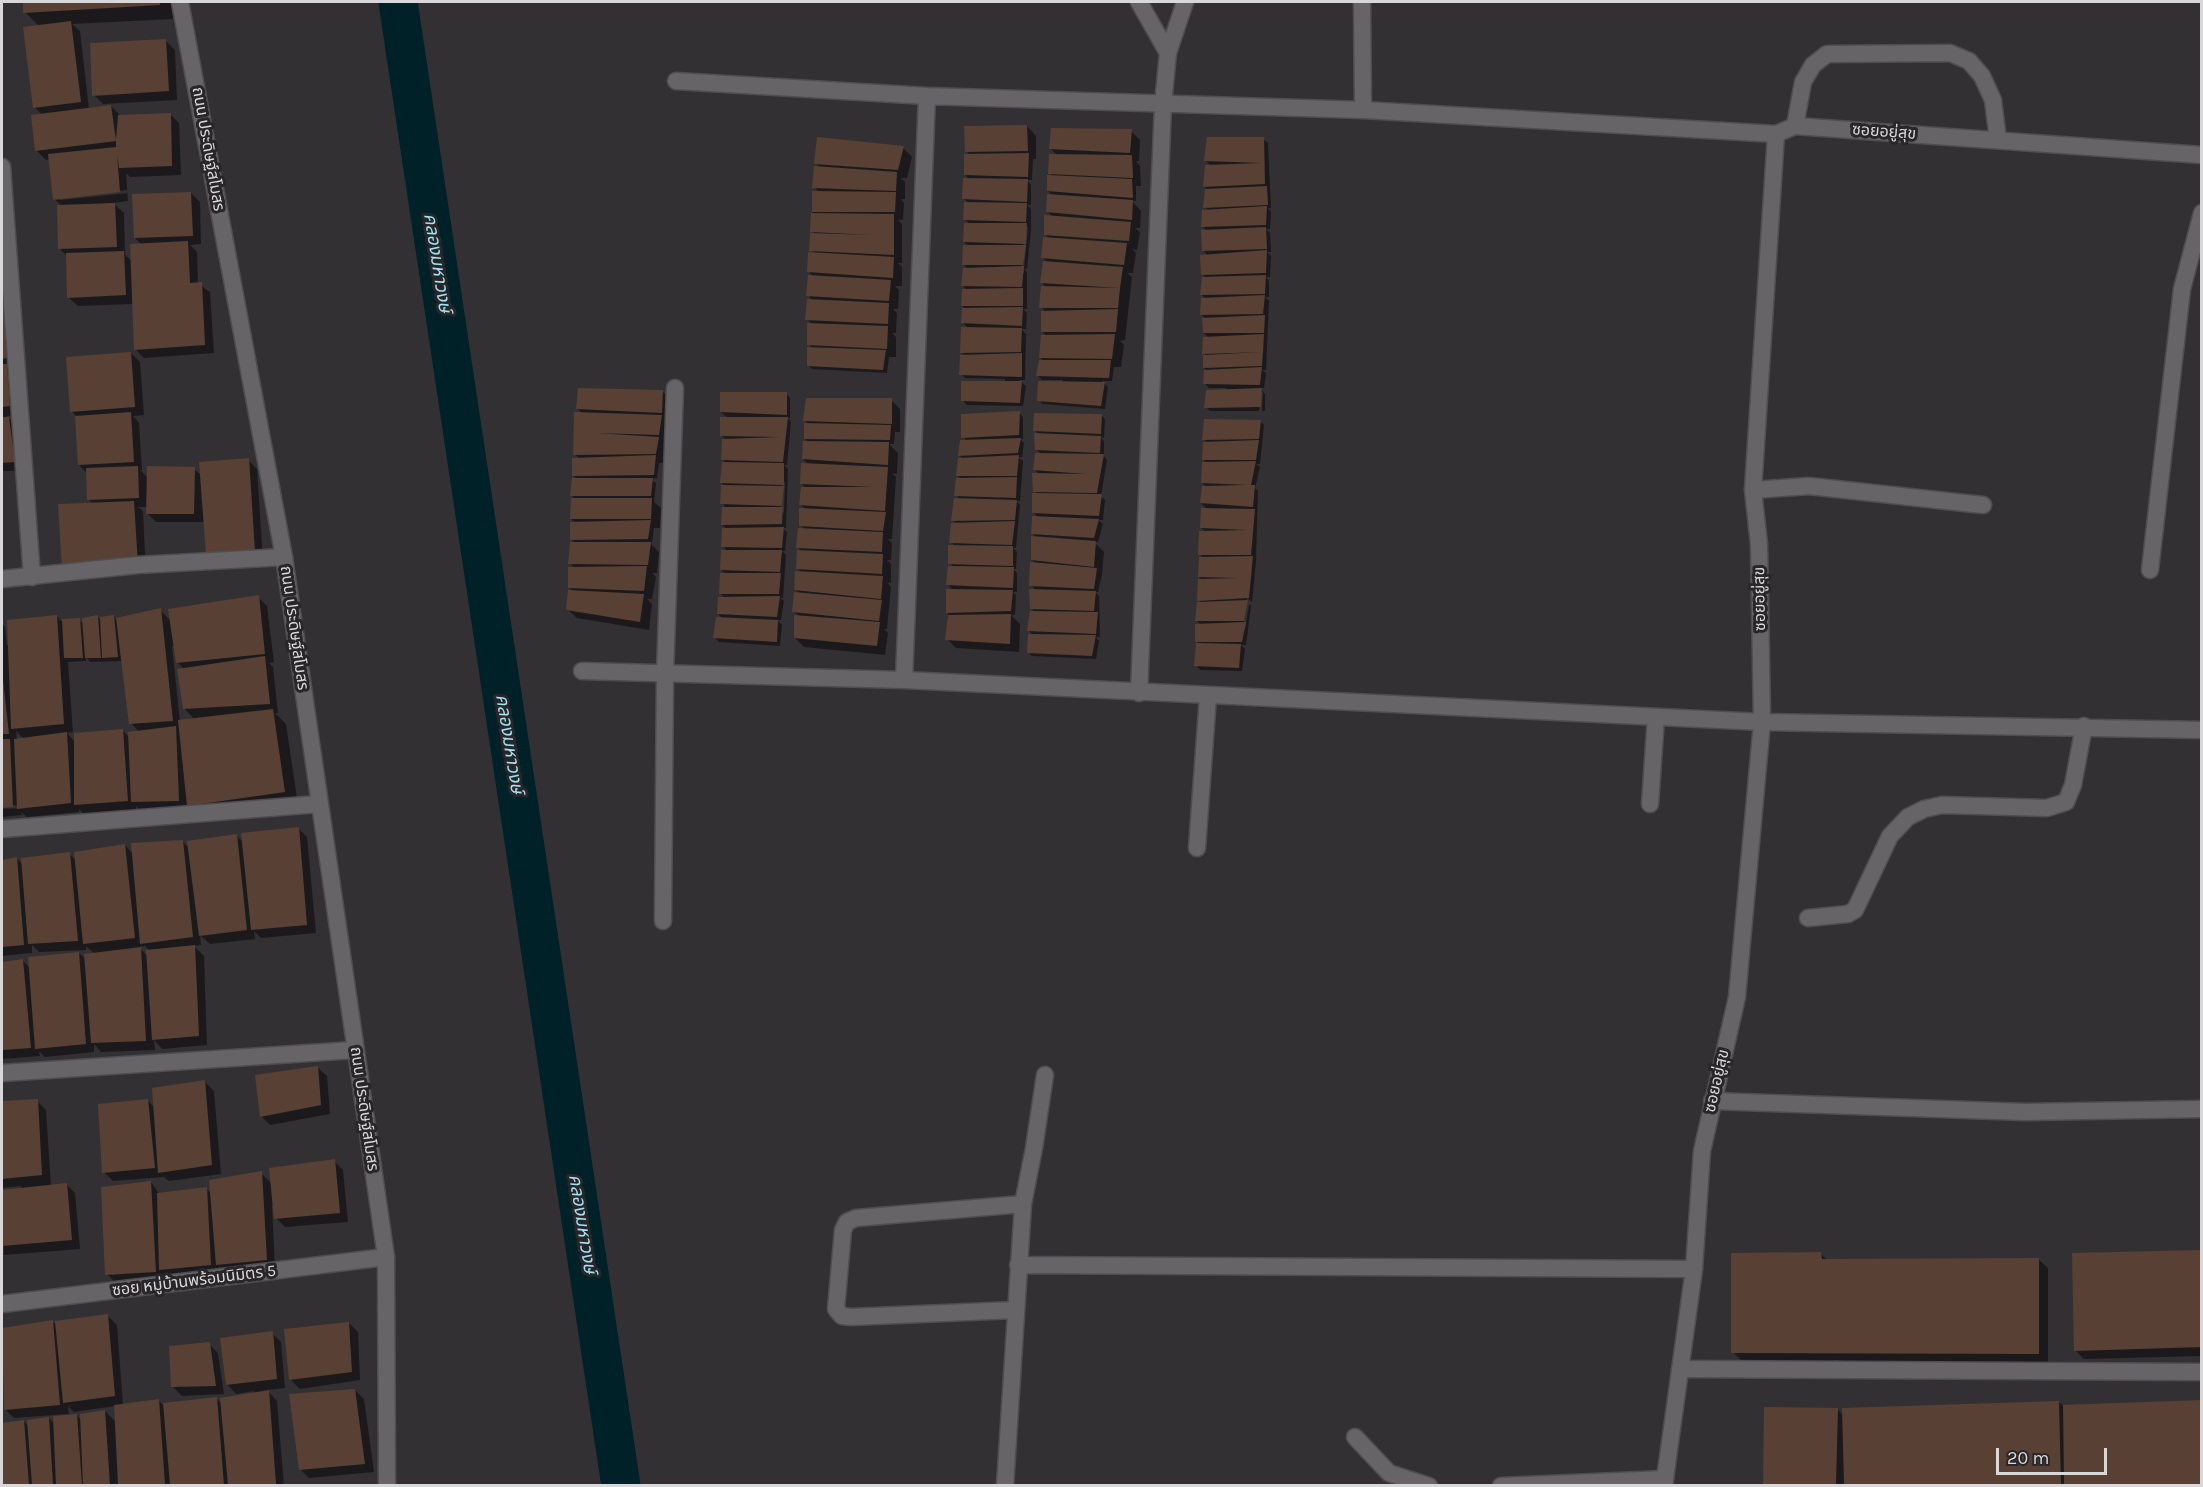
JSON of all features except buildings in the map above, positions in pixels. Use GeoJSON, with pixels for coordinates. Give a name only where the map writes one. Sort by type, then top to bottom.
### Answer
{"type":"FeatureCollection","features":[{"type":"Feature","properties":{"kind":"street","name":"ถนน ประดิษฐ์สโมสร"},"geometry":{"type":"LineString","coordinates":[[180,2],[284,557],[386,1257],[387,1485]]}},
{"type":"Feature","properties":{"kind":"street"},"geometry":{"type":"LineString","coordinates":[[1139,2],[1168,52]]}},
{"type":"Feature","properties":{"kind":"street"},"geometry":{"type":"LineString","coordinates":[[1139,693],[1163,104],[1168,52],[1185,2]]}},
{"type":"Feature","properties":{"kind":"street"},"geometry":{"type":"LineString","coordinates":[[1362,2],[1363,110]]}},
{"type":"Feature","properties":{"kind":"street"},"geometry":{"type":"LineString","coordinates":[[1796,126],[1803,82],[1813,65],[1827,54],[1950,53],[1969,61],[1982,76],[1993,100],[1998,140]]}},
{"type":"Feature","properties":{"kind":"street"},"geometry":{"type":"LineString","coordinates":[[676,81],[927,96],[1363,110],[1776,134]]}},
{"type":"Feature","properties":{"kind":"street"},"geometry":{"type":"LineString","coordinates":[[904,680],[927,96]]}},
{"type":"Feature","properties":{"kind":"street","name":"ซอยอยู่สุข"},"geometry":{"type":"LineString","coordinates":[[1664,1482],[1694,1269],[1702,1151],[1737,997],[1762,722],[1759,544],[1753,490],[1776,134],[1796,126],[2202,155]]}},
{"type":"Feature","properties":{"kind":"street"},"geometry":{"type":"LineString","coordinates":[[2,167],[32,577]]}},
{"type":"Feature","properties":{"kind":"street"},"geometry":{"type":"LineString","coordinates":[[2150,570],[2182,289],[2202,213]]}},
{"type":"Feature","properties":{"kind":"street"},"geometry":{"type":"LineString","coordinates":[[663,921],[665,674],[675,388]]}},
{"type":"Feature","properties":{"kind":"street"},"geometry":{"type":"LineString","coordinates":[[1753,490],[1809,486],[1983,505]]}},
{"type":"Feature","properties":{"kind":"street"},"geometry":{"type":"LineString","coordinates":[[2,579],[138,565],[284,557]]}},
{"type":"Feature","properties":{"kind":"street"},"geometry":{"type":"LineString","coordinates":[[582,672],[904,680],[1762,722],[2084,726],[2202,730]]}},
{"type":"Feature","properties":{"kind":"street"},"geometry":{"type":"LineString","coordinates":[[1197,848],[1208,696]]}},
{"type":"Feature","properties":{"kind":"street"},"geometry":{"type":"LineString","coordinates":[[1650,804],[1656,717]]}},
{"type":"Feature","properties":{"kind":"street"},"geometry":{"type":"LineString","coordinates":[[1808,918],[1848,914],[1855,910],[1890,836],[1908,817],[1924,809],[1941,805],[2047,808],[2066,802],[2073,784],[2084,726]]}},
{"type":"Feature","properties":{"kind":"street"},"geometry":{"type":"LineString","coordinates":[[2,829],[319,804]]}},
{"type":"Feature","properties":{"kind":"street"},"geometry":{"type":"LineString","coordinates":[[2,1073],[355,1050]]}},
{"type":"Feature","properties":{"kind":"street"},"geometry":{"type":"LineString","coordinates":[[1005,1485],[1023,1204],[1035,1148],[1045,1075]]}},
{"type":"Feature","properties":{"kind":"street"},"geometry":{"type":"LineString","coordinates":[[1712,1101],[2025,1112],[2202,1108]]}},
{"type":"Feature","properties":{"kind":"street"},"geometry":{"type":"LineString","coordinates":[[1015,1310],[851,1317],[842,1316],[836,1309],[843,1230],[848,1222],[856,1218],[1023,1204]]}},
{"type":"Feature","properties":{"kind":"street","name":"ซอย หมู่บ้านพร้อมนิมิตร 5"},"geometry":{"type":"LineString","coordinates":[[2,1304],[386,1257]]}},
{"type":"Feature","properties":{"kind":"street"},"geometry":{"type":"LineString","coordinates":[[1018,1265],[1694,1269]]}},
{"type":"Feature","properties":{"kind":"street"},"geometry":{"type":"LineString","coordinates":[[1680,1369],[2202,1372]]}},
{"type":"Feature","properties":{"kind":"street"},"geometry":{"type":"LineString","coordinates":[[1355,1437],[1389,1473],[1429,1485]]}},
{"type":"Feature","properties":{"kind":"street"},"geometry":{"type":"LineString","coordinates":[[1501,1485],[1664,1482]]}},
{"type":"Feature","properties":{"kind":"waterway","name":"คลองมหาวงษ์"},"geometry":{"type":"LineString","coordinates":[[398,2],[621,1486]]}}]}
